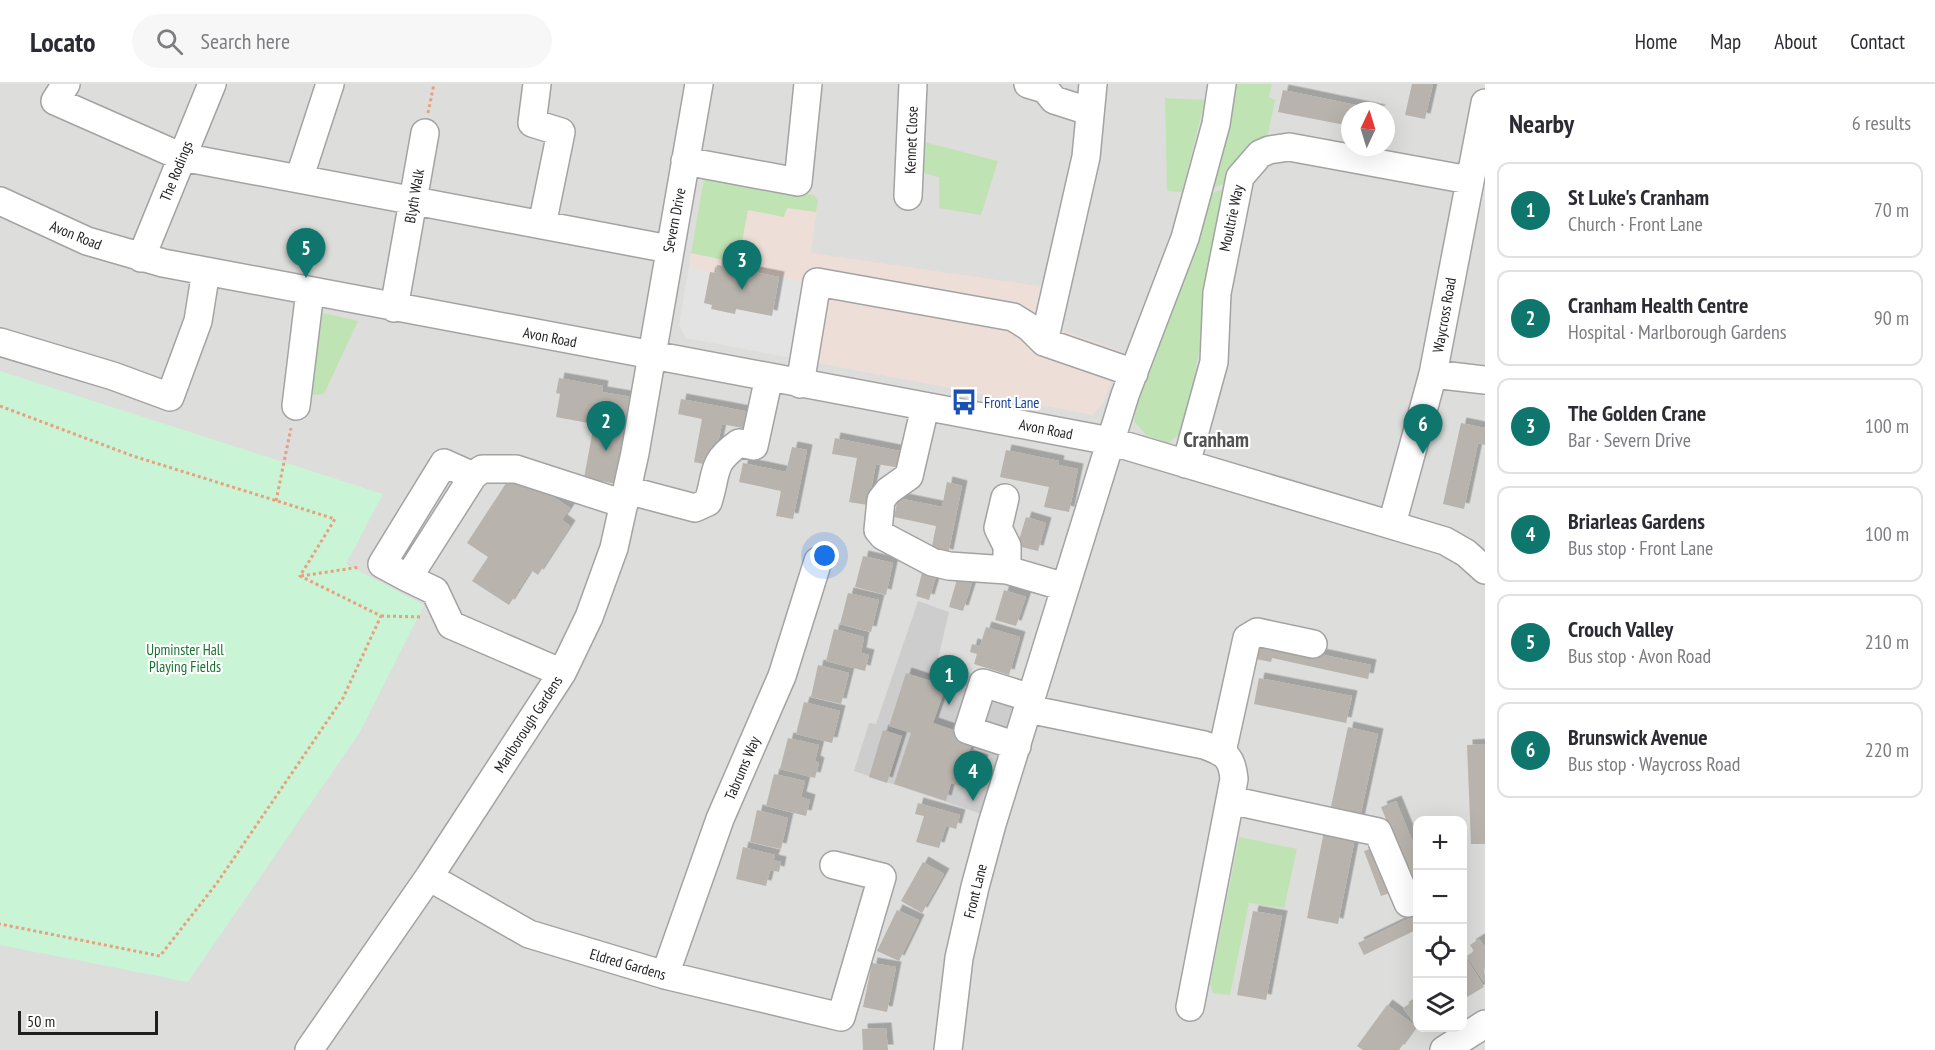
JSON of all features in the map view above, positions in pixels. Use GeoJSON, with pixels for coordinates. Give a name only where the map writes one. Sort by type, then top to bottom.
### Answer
{"type":"FeatureCollection","features":[{"type":"Feature","properties":{"kind":"street"},"geometry":{"type":"LineString","coordinates":[[66,84],[55,101],[182,157],[669,249]]}},
{"type":"Feature","properties":{"kind":"street","name":"The Rodings"},"geometry":{"type":"LineString","coordinates":[[141,258],[212,84]]}},
{"type":"Feature","properties":{"kind":"street"},"geometry":{"type":"LineString","coordinates":[[299,179],[330,84]]}},
{"type":"Feature","properties":{"kind":"street"},"geometry":{"type":"LineString","coordinates":[[537,84],[532,123],[561,132],[542,225]]}},
{"type":"Feature","properties":{"kind":"street","name":"Severn Drive"},"geometry":{"type":"LineString","coordinates":[[651,356],[699,84]]}},
{"type":"Feature","properties":{"kind":"street"},"geometry":{"type":"LineString","coordinates":[[685,161],[798,182],[807,84]]}},
{"type":"Feature","properties":{"kind":"street","name":"Kennet Close"},"geometry":{"type":"LineString","coordinates":[[908,196],[913,84]]}},
{"type":"Feature","properties":{"kind":"street"},"geometry":{"type":"LineString","coordinates":[[1028,84],[1045,89],[1054,100],[1082,109]]}},
{"type":"Feature","properties":{"kind":"street"},"geometry":{"type":"LineString","coordinates":[[1044,342],[1086,157],[1093,84]]}},
{"type":"Feature","properties":{"kind":"street","name":"Front Lane"},"geometry":{"type":"LineString","coordinates":[[948,1050],[959,958],[975,887],[1110,441],[1185,238],[1216,124],[1222,84]]}},
{"type":"Feature","properties":{"kind":"street","name":"Waycross Road"},"geometry":{"type":"LineString","coordinates":[[1392,524],[1434,374],[1485,103]]}},
{"type":"Feature","properties":{"kind":"street","name":"Blyth Walk"},"geometry":{"type":"LineString","coordinates":[[394,308],[425,133]]}},
{"type":"Feature","properties":{"kind":"street","name":"Moultrie Way"},"geometry":{"type":"LineString","coordinates":[[1186,464],[1214,362],[1216,293],[1234,195],[1240,177],[1251,161],[1269,150],[1289,147],[1469,180]]}},
{"type":"Feature","properties":{"kind":"street","name":"Avon Road"},"geometry":{"type":"LineString","coordinates":[[0,201],[87,241],[141,258],[394,308],[1110,441],[1445,541],[1466,553],[1485,570]]}},
{"type":"Feature","properties":{"kind":"street"},"geometry":{"type":"LineString","coordinates":[[0,342],[112,376],[170,398],[195,330],[206,272]]}},
{"type":"Feature","properties":{"kind":"street"},"geometry":{"type":"LineString","coordinates":[[800,384],[818,282],[1013,317],[1029,327],[1044,342],[1134,373]]}},
{"type":"Feature","properties":{"kind":"street"},"geometry":{"type":"LineString","coordinates":[[296,406],[310,291]]}},
{"type":"Feature","properties":{"kind":"street","name":"Marlborough Gardens"},"geometry":{"type":"LineString","coordinates":[[309,1050],[429,877],[562,673],[589,617],[614,548],[651,356]]}},
{"type":"Feature","properties":{"kind":"street"},"geometry":{"type":"LineString","coordinates":[[1434,374],[1485,380]]}},
{"type":"Feature","properties":{"kind":"street"},"geometry":{"type":"LineString","coordinates":[[408,578],[473,476],[482,469],[516,469],[625,497],[695,508],[708,502],[717,463],[723,454],[739,443],[754,446],[769,377]]}},
{"type":"Feature","properties":{"kind":"street"},"geometry":{"type":"LineString","coordinates":[[925,406],[909,476],[888,491],[881,500],[878,530],[884,536],[932,562],[950,566],[1007,570],[1065,587]]}},
{"type":"Feature","properties":{"kind":"street"},"geometry":{"type":"LineString","coordinates":[[473,476],[444,463],[382,564],[435,591],[451,625],[562,673]]}},
{"type":"Feature","properties":{"kind":"street"},"geometry":{"type":"LineString","coordinates":[[1005,498],[998,528],[1007,546],[1007,570]]}},
{"type":"Feature","properties":{"kind":"street","name":"Tabrums Way"},"geometry":{"type":"LineString","coordinates":[[665,975],[720,819],[782,676],[818,561]]}},
{"type":"Feature","properties":{"kind":"street"},"geometry":{"type":"LineString","coordinates":[[1222,752],[1245,643],[1251,633],[1265,633],[1313,644]]}},
{"type":"Feature","properties":{"kind":"street"},"geometry":{"type":"LineString","coordinates":[[1017,746],[968,730],[983,683],[1029,704],[1204,745],[1222,752],[1232,764],[1234,779],[1191,1007]]}},
{"type":"Feature","properties":{"kind":"street"},"geometry":{"type":"LineString","coordinates":[[1230,800],[1377,832],[1408,903]]}},
{"type":"Feature","properties":{"kind":"street","name":"Eldred Gardens"},"geometry":{"type":"LineString","coordinates":[[429,877],[529,934],[665,975],[841,1017],[882,877],[834,865]]}},
{"type":"Feature","properties":{"kind":"street"},"geometry":{"type":"LineString","coordinates":[[1444,1050],[1485,1024]]}},
{"type":"Feature","properties":{"kind":"path"},"geometry":{"type":"LineString","coordinates":[[425,133],[434,84]]}},
{"type":"Feature","properties":{"kind":"path"},"geometry":{"type":"LineString","coordinates":[[0,406],[133,456],[335,519],[300,576]]}},
{"type":"Feature","properties":{"kind":"path"},"geometry":{"type":"LineString","coordinates":[[276,501],[296,406]]}},
{"type":"Feature","properties":{"kind":"path"},"geometry":{"type":"LineString","coordinates":[[300,576],[382,564]]}},
{"type":"Feature","properties":{"kind":"path"},"geometry":{"type":"LineString","coordinates":[[300,576],[381,616],[419,616],[451,625]]}},
{"type":"Feature","properties":{"kind":"path"},"geometry":{"type":"LineString","coordinates":[[0,924],[160,956],[217,883],[343,698],[381,616]]}},
{"type":"Feature","properties":{"kind":"shaded area"},"geometry":{"type":"Polygon","coordinates":[[[0,84],[1485,84],[1485,1050],[0,1050],[0,84]]]}},
{"type":"Feature","properties":{"kind":"shaded area"},"geometry":{"type":"Polygon","coordinates":[[[704,179],[814,195],[818,201],[811,253],[1052,288],[1055,328],[1123,352],[1103,404],[1092,415],[686,338],[679,325],[704,179]]]}},
{"type":"Feature","properties":{"kind":"shaded area"},"geometry":{"type":"Polygon","coordinates":[[[689,267],[710,272],[704,303],[772,316],[779,277],[809,283],[795,358],[686,338],[679,325],[689,267]]]}},
{"type":"Feature","properties":{"kind":"shaded area"},"geometry":{"type":"Polygon","coordinates":[[[918,601],[949,612],[937,663],[1022,688],[982,814],[854,771],[869,723],[876,724],[918,601]]]}},
{"type":"Feature","properties":{"kind":"green space"},"geometry":{"type":"Polygon","coordinates":[[[1233,84],[1272,84],[1269,97],[1275,100],[1267,139],[1242,156],[1233,168],[1227,183],[1207,190],[1233,84]]]}},
{"type":"Feature","properties":{"kind":"green space"},"geometry":{"type":"Polygon","coordinates":[[[1165,98],[1205,100],[1182,192],[1167,191],[1165,98]]]}},
{"type":"Feature","properties":{"kind":"green space"},"geometry":{"type":"Polygon","coordinates":[[[924,142],[998,161],[981,215],[939,208],[939,177],[924,173],[924,142]]]}},
{"type":"Feature","properties":{"kind":"green space"},"geometry":{"type":"Polygon","coordinates":[[[704,179],[814,195],[818,201],[816,212],[787,208],[784,217],[748,210],[738,263],[691,253],[704,179]]]}},
{"type":"Feature","properties":{"kind":"green space"},"geometry":{"type":"Polygon","coordinates":[[[1228,187],[1185,430],[1168,443],[1146,435],[1134,421],[1136,397],[1208,195],[1228,187]]]}},
{"type":"Feature","properties":{"kind":"green space"},"geometry":{"type":"Polygon","coordinates":[[[314,311],[358,321],[324,394],[314,395],[306,386],[314,311]]]}},
{"type":"Feature","properties":{"kind":"green space","name":"Upminster Hall Playing Fields"},"geometry":{"type":"Polygon","coordinates":[[[0,371],[383,494],[346,564],[424,605],[360,732],[188,982],[0,945],[0,371]]]}},
{"type":"Feature","properties":{"kind":"green space"},"geometry":{"type":"Polygon","coordinates":[[[1239,837],[1297,849],[1284,908],[1249,903],[1230,995],[1213,993],[1210,984],[1239,837]]]}},
{"type":"Feature","properties":{"kind":"building"},"geometry":{"type":"Polygon","coordinates":[[[1412,84],[1433,84],[1425,119],[1405,115],[1412,84]]]}},
{"type":"Feature","properties":{"kind":"building"},"geometry":{"type":"Polygon","coordinates":[[[1283,90],[1341,102],[1341,124],[1278,112],[1283,90]]]}},
{"type":"Feature","properties":{"kind":"building"},"geometry":{"type":"Polygon","coordinates":[[[717,265],[779,277],[772,316],[736,309],[735,314],[711,309],[712,305],[704,303],[710,272],[716,273],[717,265]]]}},
{"type":"Feature","properties":{"kind":"building"},"geometry":{"type":"Polygon","coordinates":[[[559,378],[603,386],[602,392],[632,397],[617,484],[584,478],[594,424],[556,417],[560,394],[556,393],[559,378]]]}},
{"type":"Feature","properties":{"kind":"building"},"geometry":{"type":"Polygon","coordinates":[[[681,399],[750,412],[747,429],[722,424],[713,466],[694,462],[702,419],[678,414],[681,399]]]}},
{"type":"Feature","properties":{"kind":"building"},"geometry":{"type":"Polygon","coordinates":[[[1461,423],[1485,428],[1485,445],[1478,443],[1464,509],[1443,504],[1461,423]]]}},
{"type":"Feature","properties":{"kind":"building"},"geometry":{"type":"Polygon","coordinates":[[[835,438],[905,452],[901,468],[876,464],[868,505],[849,502],[857,458],[832,454],[835,438]]]}},
{"type":"Feature","properties":{"kind":"building"},"geometry":{"type":"Polygon","coordinates":[[[792,447],[807,450],[793,519],[776,516],[781,491],[739,482],[743,463],[786,472],[792,447]]]}},
{"type":"Feature","properties":{"kind":"building"},"geometry":{"type":"Polygon","coordinates":[[[1006,450],[1059,461],[1058,465],[1078,469],[1069,512],[1044,507],[1049,487],[1000,477],[1006,450]]]}},
{"type":"Feature","properties":{"kind":"building"},"geometry":{"type":"Polygon","coordinates":[[[514,471],[570,508],[562,520],[570,526],[538,575],[531,570],[509,605],[472,581],[488,557],[467,543],[514,471]]]}},
{"type":"Feature","properties":{"kind":"building"},"geometry":{"type":"Polygon","coordinates":[[[947,482],[962,486],[948,555],[931,551],[936,526],[894,517],[898,498],[942,507],[947,482]]]}},
{"type":"Feature","properties":{"kind":"building"},"geometry":{"type":"Polygon","coordinates":[[[1026,517],[1046,523],[1038,551],[1017,546],[1026,517]]]}},
{"type":"Feature","properties":{"kind":"building"},"geometry":{"type":"Polygon","coordinates":[[[863,556],[893,563],[886,595],[855,587],[863,556]]]}},
{"type":"Feature","properties":{"kind":"building"},"geometry":{"type":"Polygon","coordinates":[[[923,569],[937,573],[929,600],[916,596],[923,569]]]}},
{"type":"Feature","properties":{"kind":"building"},"geometry":{"type":"Polygon","coordinates":[[[959,572],[974,577],[963,611],[949,607],[959,572]]]}},
{"type":"Feature","properties":{"kind":"building"},"geometry":{"type":"Polygon","coordinates":[[[1004,590],[1026,597],[1016,626],[995,620],[1004,590]]]}},
{"type":"Feature","properties":{"kind":"building"},"geometry":{"type":"Polygon","coordinates":[[[848,593],[879,600],[871,632],[840,624],[848,593]]]}},
{"type":"Feature","properties":{"kind":"building"},"geometry":{"type":"Polygon","coordinates":[[[986,627],[1020,637],[1009,675],[974,664],[977,654],[970,652],[972,644],[980,646],[986,627]]]}},
{"type":"Feature","properties":{"kind":"building"},"geometry":{"type":"Polygon","coordinates":[[[834,629],[864,637],[861,653],[869,655],[865,671],[826,661],[834,629]]]}},
{"type":"Feature","properties":{"kind":"building"},"geometry":{"type":"Polygon","coordinates":[[[1260,641],[1371,665],[1368,679],[1272,658],[1271,662],[1256,659],[1260,641]]]}},
{"type":"Feature","properties":{"kind":"building"},"geometry":{"type":"Polygon","coordinates":[[[818,665],[849,673],[841,704],[811,697],[818,665]]]}},
{"type":"Feature","properties":{"kind":"building"},"geometry":{"type":"Polygon","coordinates":[[[906,673],[946,686],[933,723],[974,737],[968,755],[983,760],[974,790],[951,783],[946,801],[894,784],[911,733],[889,726],[906,673]]]}},
{"type":"Feature","properties":{"kind":"building"},"geometry":{"type":"Polygon","coordinates":[[[1259,678],[1352,696],[1346,723],[1254,704],[1259,678]]]}},
{"type":"Feature","properties":{"kind":"building"},"geometry":{"type":"Polygon","coordinates":[[[804,702],[840,711],[832,743],[796,734],[804,702]]]}},
{"type":"Feature","properties":{"kind":"building"},"geometry":{"type":"Polygon","coordinates":[[[1348,727],[1378,734],[1359,822],[1329,816],[1348,727]]]}},
{"type":"Feature","properties":{"kind":"building"},"geometry":{"type":"Polygon","coordinates":[[[883,730],[902,736],[887,783],[869,777],[883,730]]]}},
{"type":"Feature","properties":{"kind":"building"},"geometry":{"type":"Polygon","coordinates":[[[788,738],[819,745],[815,761],[819,763],[815,778],[780,769],[788,738]]]}},
{"type":"Feature","properties":{"kind":"building"},"geometry":{"type":"Polygon","coordinates":[[[1485,744],[1485,844],[1471,844],[1467,745],[1485,744]]]}},
{"type":"Feature","properties":{"kind":"building"},"geometry":{"type":"Polygon","coordinates":[[[774,774],[805,781],[801,797],[810,800],[806,816],[766,806],[774,774]]]}},
{"type":"Feature","properties":{"kind":"building"},"geometry":{"type":"Polygon","coordinates":[[[1396,801],[1413,843],[1413,886],[1381,807],[1396,801]]]}},
{"type":"Feature","properties":{"kind":"building"},"geometry":{"type":"Polygon","coordinates":[[[918,803],[960,815],[956,829],[946,826],[939,848],[916,842],[924,816],[915,814],[918,803]]]}},
{"type":"Feature","properties":{"kind":"building"},"geometry":{"type":"Polygon","coordinates":[[[757,810],[788,818],[781,849],[750,842],[757,810]]]}},
{"type":"Feature","properties":{"kind":"building"},"geometry":{"type":"Polygon","coordinates":[[[1324,831],[1355,838],[1338,924],[1307,918],[1324,831]]]}},
{"type":"Feature","properties":{"kind":"building"},"geometry":{"type":"Polygon","coordinates":[[[743,847],[775,855],[773,860],[781,862],[779,872],[770,870],[766,886],[736,879],[743,847]]]}},
{"type":"Feature","properties":{"kind":"building"},"geometry":{"type":"Polygon","coordinates":[[[1376,847],[1393,892],[1381,896],[1364,851],[1376,847]]]}},
{"type":"Feature","properties":{"kind":"building"},"geometry":{"type":"Polygon","coordinates":[[[923,862],[944,874],[922,913],[901,901],[923,862]]]}},
{"type":"Feature","properties":{"kind":"building"},"geometry":{"type":"Polygon","coordinates":[[[897,910],[919,920],[899,961],[877,951],[897,910]]]}},
{"type":"Feature","properties":{"kind":"building"},"geometry":{"type":"Polygon","coordinates":[[[1253,911],[1282,916],[1266,1000],[1237,995],[1253,911]]]}},
{"type":"Feature","properties":{"kind":"building"},"geometry":{"type":"Polygon","coordinates":[[[1413,916],[1413,931],[1364,955],[1358,943],[1413,916]]]}},
{"type":"Feature","properties":{"kind":"building"},"geometry":{"type":"Polygon","coordinates":[[[1479,939],[1485,947],[1484,982],[1467,956],[1474,951],[1470,945],[1479,939]]]}},
{"type":"Feature","properties":{"kind":"building"},"geometry":{"type":"Polygon","coordinates":[[[1467,959],[1484,987],[1467,997],[1467,959]]]}},
{"type":"Feature","properties":{"kind":"building"},"geometry":{"type":"Polygon","coordinates":[[[872,963],[896,967],[887,1012],[863,1007],[872,963]]]}},
{"type":"Feature","properties":{"kind":"building"},"geometry":{"type":"Polygon","coordinates":[[[1413,1001],[1413,1021],[1403,1008],[1413,1001]]]}},
{"type":"Feature","properties":{"kind":"building"},"geometry":{"type":"Polygon","coordinates":[[[1387,1005],[1413,1024],[1413,1030],[1399,1050],[1363,1050],[1357,1046],[1387,1005]]]}},
{"type":"Feature","properties":{"kind":"building"},"geometry":{"type":"Polygon","coordinates":[[[886,1028],[888,1050],[863,1050],[862,1029],[886,1028]]]}},
{"type":"Feature","properties":{"kind":"place","name":"Crouch Valley"},"geometry":{"type":"Point","coordinates":[306,278]}},
{"type":"Feature","properties":{"kind":"place","name":"The Golden Crane"},"geometry":{"type":"Point","coordinates":[742,290]}},
{"type":"Feature","properties":{"kind":"place","name":"Front Lane"},"geometry":{"type":"Point","coordinates":[964,402]}},
{"type":"Feature","properties":{"kind":"place","name":"Cranham Health Centre"},"geometry":{"type":"Point","coordinates":[606,451]}},
{"type":"Feature","properties":{"kind":"place","name":"Brunswick Avenue"},"geometry":{"type":"Point","coordinates":[1423,454]}},
{"type":"Feature","properties":{"kind":"place","name":"St Luke's Cranham"},"geometry":{"type":"Point","coordinates":[949,705]}},
{"type":"Feature","properties":{"kind":"place","name":"Briarleas Gardens"},"geometry":{"type":"Point","coordinates":[973,801]}},
{"type":"Feature","properties":{"kind":"district","name":"Cranham"},"geometry":{"type":"Point","coordinates":[1216,439]}}]}
